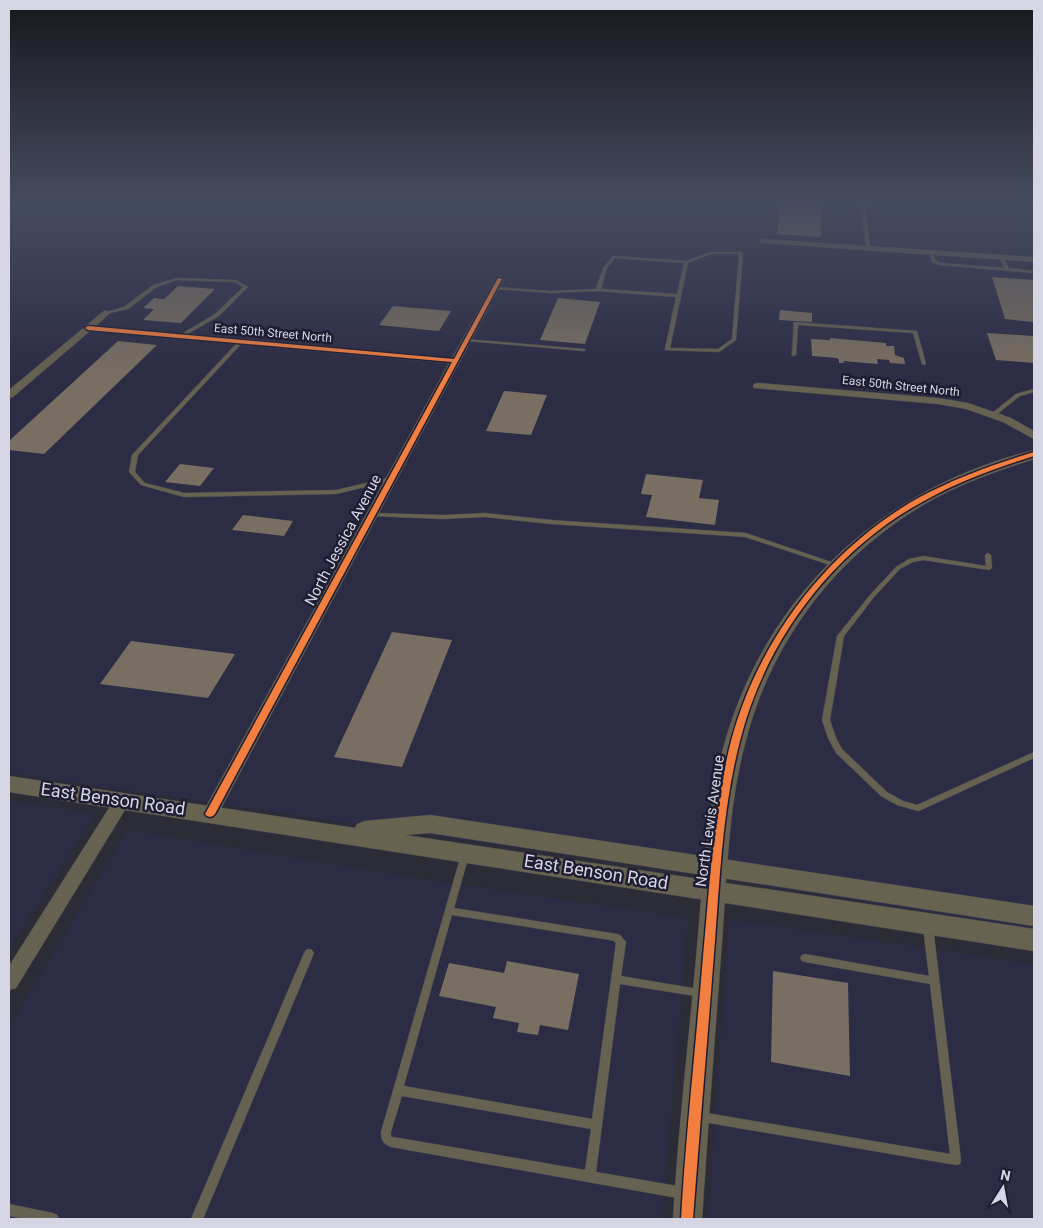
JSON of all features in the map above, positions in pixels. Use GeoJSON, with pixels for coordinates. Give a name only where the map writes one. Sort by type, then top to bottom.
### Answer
{"type":"FeatureCollection","features":[{"type":"Feature","properties":{"kind":"main road","name":"East Benson Road"},"geometry":{"type":"LineString","coordinates":[[9,784],[466,853],[715,879],[1034,916]]}},
{"type":"Feature","properties":{"kind":"main road","name":"East Benson Road"},"geometry":{"type":"LineString","coordinates":[[336,833],[430,824],[715,879],[927,923],[1034,940]]}},
{"type":"Feature","properties":{"kind":"street","name":"North Jessica Avenue"},"geometry":{"type":"LineString","coordinates":[[210,814],[498,284]]}},
{"type":"Feature","properties":{"kind":"street"},"geometry":{"type":"LineString","coordinates":[[11,391],[105,313]]}},
{"type":"Feature","properties":{"kind":"street","name":"East 50th Street North"},"geometry":{"type":"LineString","coordinates":[[88,328],[456,361]]}},
{"type":"Feature","properties":{"kind":"street","name":"East 50th Street North"},"geometry":{"type":"LineString","coordinates":[[758,386],[945,402],[968,406],[994,414],[1034,436]]}},
{"type":"Feature","properties":{"kind":"street","name":"North Lewis Avenue"},"geometry":{"type":"LineString","coordinates":[[686,1219],[715,879],[726,787],[737,736],[747,704],[779,634],[807,595],[835,565],[880,526],[924,499],[966,478],[1034,454]]}},
{"type":"Feature","properties":{"kind":"street"},"geometry":{"type":"LineString","coordinates":[[9,982],[122,801]]}},
{"type":"Feature","properties":{"kind":"lane"},"geometry":{"type":"LineString","coordinates":[[598,290],[605,268],[610,261]]}},
{"type":"Feature","properties":{"kind":"lane"},"geometry":{"type":"LineString","coordinates":[[676,261],[686,262],[667,349],[719,351],[734,340],[740,261]]}},
{"type":"Feature","properties":{"kind":"lane"},"geometry":{"type":"LineString","coordinates":[[935,261],[939,264],[1034,272]]}},
{"type":"Feature","properties":{"kind":"lane"},"geometry":{"type":"LineString","coordinates":[[1003,261],[1007,269]]}},
{"type":"Feature","properties":{"kind":"lane"},"geometry":{"type":"LineString","coordinates":[[105,313],[126,308],[155,286],[177,279],[236,281],[246,287],[217,315],[182,336]]}},
{"type":"Feature","properties":{"kind":"lane"},"geometry":{"type":"LineString","coordinates":[[498,284],[551,292],[598,290],[679,296]]}},
{"type":"Feature","properties":{"kind":"lane"},"geometry":{"type":"LineString","coordinates":[[794,355],[796,323],[915,332],[924,364]]}},
{"type":"Feature","properties":{"kind":"lane"},"geometry":{"type":"LineString","coordinates":[[467,340],[584,350]]}},
{"type":"Feature","properties":{"kind":"lane"},"geometry":{"type":"LineString","coordinates":[[241,342],[134,455],[132,472],[143,484],[184,495],[236,495],[336,492],[392,479]]}},
{"type":"Feature","properties":{"kind":"lane"},"geometry":{"type":"LineString","coordinates":[[994,414],[1018,395],[1034,390]]}},
{"type":"Feature","properties":{"kind":"lane"},"geometry":{"type":"LineString","coordinates":[[372,515],[444,518],[485,515],[551,522],[746,535],[835,565]]}},
{"type":"Feature","properties":{"kind":"lane"},"geometry":{"type":"LineString","coordinates":[[988,555],[988,568],[922,558],[911,560],[898,568],[872,596],[841,636],[826,720],[839,751],[884,794],[900,803],[918,808],[1034,755]]}},
{"type":"Feature","properties":{"kind":"lane"},"geometry":{"type":"LineString","coordinates":[[466,853],[386,1132],[386,1138],[391,1142],[689,1194]]}},
{"type":"Feature","properties":{"kind":"lane"},"geometry":{"type":"LineString","coordinates":[[449,911],[617,938],[621,942],[622,948],[590,1176]]}},
{"type":"Feature","properties":{"kind":"lane"},"geometry":{"type":"LineString","coordinates":[[695,1116],[956,1160],[927,923]]}},
{"type":"Feature","properties":{"kind":"lane"},"geometry":{"type":"LineString","coordinates":[[197,1219],[309,953]]}},
{"type":"Feature","properties":{"kind":"lane"},"geometry":{"type":"LineString","coordinates":[[805,958],[934,981]]}},
{"type":"Feature","properties":{"kind":"lane"},"geometry":{"type":"LineString","coordinates":[[617,979],[705,993]]}},
{"type":"Feature","properties":{"kind":"lane"},"geometry":{"type":"LineString","coordinates":[[398,1090],[597,1125]]}},
{"type":"Feature","properties":{"kind":"lane"},"geometry":{"type":"LineString","coordinates":[[9,1210],[53,1219]]}},
{"type":"Feature","properties":{"kind":"shaded area"},"geometry":{"type":"Polygon","coordinates":[[[9,261],[1034,261],[1034,929],[630,864],[9,773],[9,261]]]}},
{"type":"Feature","properties":{"kind":"shaded area"},"geometry":{"type":"Polygon","coordinates":[[[9,800],[96,814],[9,948],[9,800]]]}},
{"type":"Feature","properties":{"kind":"shaded area"},"geometry":{"type":"Polygon","coordinates":[[[128,830],[422,879],[688,918],[662,1219],[9,1219],[9,1027],[128,830]]]}},
{"type":"Feature","properties":{"kind":"shaded area"},"geometry":{"type":"Polygon","coordinates":[[[729,919],[1034,964],[1034,1219],[708,1219],[729,919]]]}},
{"type":"Feature","properties":{"kind":"building"},"geometry":{"type":"Polygon","coordinates":[[[992,277],[1034,280],[1034,322],[1005,319],[992,277]]]}},
{"type":"Feature","properties":{"kind":"building"},"geometry":{"type":"Polygon","coordinates":[[[178,286],[215,289],[181,323],[143,320],[154,309],[143,308],[154,298],[164,299],[178,286]]]}},
{"type":"Feature","properties":{"kind":"building"},"geometry":{"type":"Polygon","coordinates":[[[558,298],[600,302],[585,344],[540,340],[558,298]]]}},
{"type":"Feature","properties":{"kind":"building"},"geometry":{"type":"Polygon","coordinates":[[[393,306],[451,311],[439,331],[379,325],[393,306]]]}},
{"type":"Feature","properties":{"kind":"building"},"geometry":{"type":"Polygon","coordinates":[[[780,310],[812,313],[812,322],[779,320],[780,310]]]}},
{"type":"Feature","properties":{"kind":"building"},"geometry":{"type":"Polygon","coordinates":[[[987,333],[1034,336],[1034,363],[996,360],[987,333]]]}},
{"type":"Feature","properties":{"kind":"building"},"geometry":{"type":"Polygon","coordinates":[[[830,338],[886,343],[886,346],[894,346],[895,355],[904,358],[905,364],[890,363],[889,360],[877,359],[878,364],[843,361],[844,363],[839,363],[837,358],[812,356],[811,339],[830,340],[830,338]]]}},
{"type":"Feature","properties":{"kind":"building"},"geometry":{"type":"Polygon","coordinates":[[[118,341],[157,345],[44,454],[9,450],[9,441],[118,341]]]}},
{"type":"Feature","properties":{"kind":"building"},"geometry":{"type":"Polygon","coordinates":[[[504,391],[547,395],[531,435],[486,431],[504,391]]]}},
{"type":"Feature","properties":{"kind":"building"},"geometry":{"type":"Polygon","coordinates":[[[180,464],[214,468],[200,486],[165,482],[180,464]]]}},
{"type":"Feature","properties":{"kind":"building"},"geometry":{"type":"Polygon","coordinates":[[[646,474],[703,480],[699,498],[719,500],[715,525],[646,517],[652,495],[641,494],[646,474]]]}},
{"type":"Feature","properties":{"kind":"building"},"geometry":{"type":"Polygon","coordinates":[[[243,515],[293,521],[284,536],[232,530],[243,515]]]}},
{"type":"Feature","properties":{"kind":"building"},"geometry":{"type":"Polygon","coordinates":[[[392,632],[452,640],[402,767],[334,757],[392,632]]]}},
{"type":"Feature","properties":{"kind":"building"},"geometry":{"type":"Polygon","coordinates":[[[131,641],[235,654],[208,698],[100,684],[131,641]]]}},
{"type":"Feature","properties":{"kind":"building"},"geometry":{"type":"Polygon","coordinates":[[[507,961],[579,974],[568,1030],[540,1025],[538,1035],[517,1032],[519,1023],[493,1018],[496,1007],[439,996],[449,963],[504,973],[507,961]]]}},
{"type":"Feature","properties":{"kind":"building"},"geometry":{"type":"Polygon","coordinates":[[[773,971],[848,983],[850,1076],[771,1062],[773,971]]]}},
{"type":"Feature","properties":{"kind":"cycle path"},"geometry":{"type":"LineString","coordinates":[[210,814],[500,279]]}},
{"type":"Feature","properties":{"kind":"cycle path"},"geometry":{"type":"LineString","coordinates":[[88,328],[456,361]]}},
{"type":"Feature","properties":{"kind":"cycle path"},"geometry":{"type":"LineString","coordinates":[[687,1219],[714,889],[725,788],[736,739],[750,696],[768,656],[791,618],[818,584],[849,552],[883,524],[920,500],[960,480],[1034,454]]}}]}
